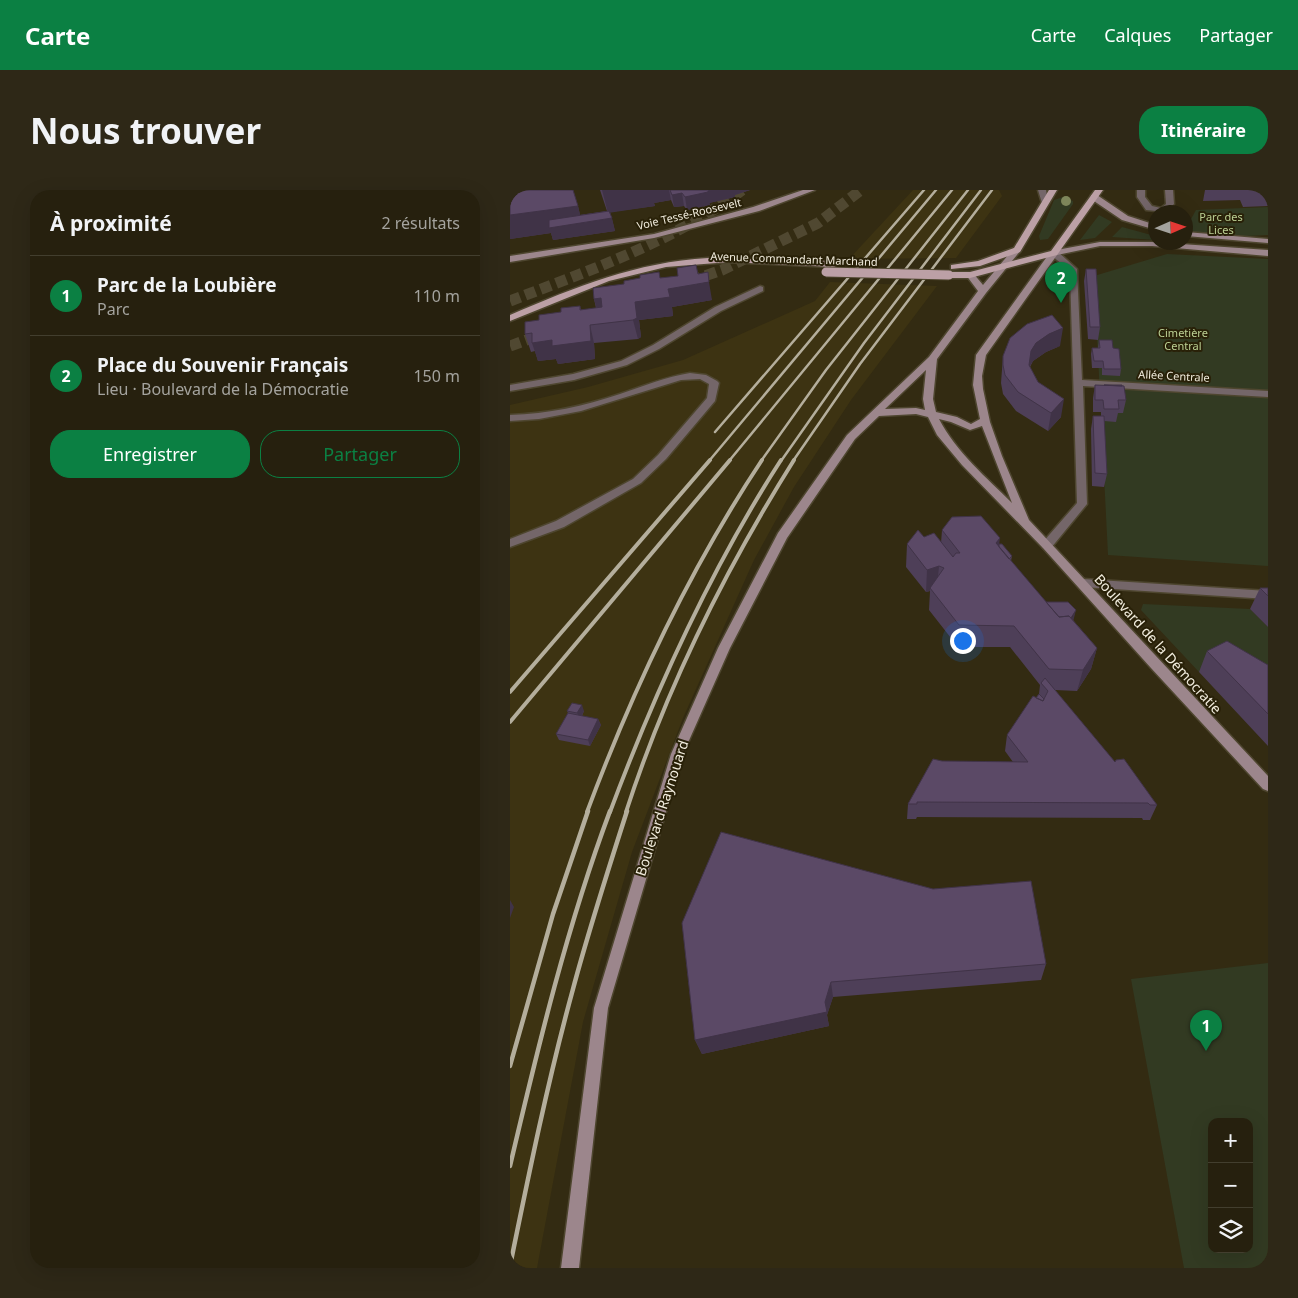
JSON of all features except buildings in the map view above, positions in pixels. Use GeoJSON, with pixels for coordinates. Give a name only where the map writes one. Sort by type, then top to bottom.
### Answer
{"type":"FeatureCollection","features":[{"type":"Feature","properties":{"kind":"main road"},"geometry":{"type":"LineString","coordinates":[[952,271],[1017,250],[1053,190]]}},
{"type":"Feature","properties":{"kind":"main road"},"geometry":{"type":"LineString","coordinates":[[1054,253],[1097,193],[1085,190]]}},
{"type":"Feature","properties":{"kind":"main road","name":"Avenue Commandant Marchand"},"geometry":{"type":"LineString","coordinates":[[510,318],[580,288],[626,273],[665,264],[705,260],[734,260],[952,271],[970,275],[1054,253]]}},
{"type":"Feature","properties":{"kind":"main road","name":"Avenue Commandant Marchand"},"geometry":{"type":"LineString","coordinates":[[510,327],[612,285],[663,272],[724,266],[826,272],[952,271]]}},
{"type":"Feature","properties":{"kind":"street","name":"Voie Tessé-Roosevelt"},"geometry":{"type":"LineString","coordinates":[[510,259],[654,236],[756,209],[811,190]]}},
{"type":"Feature","properties":{"kind":"street"},"geometry":{"type":"LineString","coordinates":[[1042,190],[1045,201]]}},
{"type":"Feature","properties":{"kind":"street"},"geometry":{"type":"LineString","coordinates":[[1141,190],[1140,196],[1148,207]]}},
{"type":"Feature","properties":{"kind":"street"},"geometry":{"type":"LineString","coordinates":[[1169,190],[1170,205]]}},
{"type":"Feature","properties":{"kind":"street"},"geometry":{"type":"LineString","coordinates":[[1097,193],[1125,218],[1148,225]]}},
{"type":"Feature","properties":{"kind":"street"},"geometry":{"type":"LineString","coordinates":[[1193,235],[1268,242]]}},
{"type":"Feature","properties":{"kind":"street"},"geometry":{"type":"LineString","coordinates":[[1054,253],[1100,244],[1152,244],[1268,253]]}},
{"type":"Feature","properties":{"kind":"street"},"geometry":{"type":"LineString","coordinates":[[932,359],[983,291],[1017,250]]}},
{"type":"Feature","properties":{"kind":"street"},"geometry":{"type":"LineString","coordinates":[[1047,545],[1082,504],[1074,274],[1073,269],[1054,253]]}},
{"type":"Feature","properties":{"kind":"street","name":"Boulevard de la Démocratie"},"geometry":{"type":"LineString","coordinates":[[1026,524],[985,420],[978,388],[981,355],[1054,253]]}},
{"type":"Feature","properties":{"kind":"street"},"geometry":{"type":"LineString","coordinates":[[970,275],[983,291]]}},
{"type":"Feature","properties":{"kind":"street"},"geometry":{"type":"LineString","coordinates":[[510,388],[574,377],[624,363],[656,347],[718,309],[760,288]]}},
{"type":"Feature","properties":{"kind":"street","name":"Boulevard de la Démocratie"},"geometry":{"type":"LineString","coordinates":[[932,359],[928,398],[931,414],[941,432],[966,463],[1083,583],[1155,665],[1268,785]]}},
{"type":"Feature","properties":{"kind":"street","name":"Boulevard Raynouard"},"geometry":{"type":"LineString","coordinates":[[570,1268],[601,1008],[677,754],[724,648],[782,536],[851,437],[932,359]]}},
{"type":"Feature","properties":{"kind":"street"},"geometry":{"type":"LineString","coordinates":[[510,406],[512,412],[510,417],[532,418],[563,413],[690,376],[703,377],[714,383],[712,399],[675,442],[637,481],[560,524],[510,543]]}},
{"type":"Feature","properties":{"kind":"street","name":"Allée Centrale"},"geometry":{"type":"LineString","coordinates":[[1079,383],[1268,394]]}},
{"type":"Feature","properties":{"kind":"street"},"geometry":{"type":"LineString","coordinates":[[876,413],[916,411],[954,419],[970,426],[975,426],[985,420]]}},
{"type":"Feature","properties":{"kind":"street"},"geometry":{"type":"LineString","coordinates":[[1083,583],[1268,595]]}},
{"type":"Feature","properties":{"kind":"shaded area"},"geometry":{"type":"Polygon","coordinates":[[[913,190],[999,190],[1002,196],[956,258],[849,259],[913,190]]]}},
{"type":"Feature","properties":{"kind":"shaded area"},"geometry":{"type":"Polygon","coordinates":[[[830,282],[937,286],[851,400],[794,487],[754,560],[683,718],[632,852],[583,1022],[537,1268],[510,1268],[510,405],[588,387],[683,360],[815,301],[830,282]]]}},
{"type":"Feature","properties":{"kind":"green space"},"geometry":{"type":"Polygon","coordinates":[[[1063,197],[1073,201],[1073,204],[1048,239],[1040,240],[1039,236],[1054,200],[1063,197]]]}},
{"type":"Feature","properties":{"kind":"green space","name":"Parc des Lices"},"geometry":{"type":"Polygon","coordinates":[[[1268,207],[1268,235],[1206,238],[1193,235],[1193,215],[1196,210],[1268,207]]]}},
{"type":"Feature","properties":{"kind":"green space"},"geometry":{"type":"Polygon","coordinates":[[[1099,215],[1112,222],[1095,238],[1080,240],[1099,215]]]}},
{"type":"Feature","properties":{"kind":"green space"},"geometry":{"type":"Polygon","coordinates":[[[1122,227],[1148,234],[1148,240],[1112,237],[1122,227]]]}},
{"type":"Feature","properties":{"kind":"green space","name":"Cimetière Central"},"geometry":{"type":"Polygon","coordinates":[[[1167,254],[1268,259],[1268,566],[1108,555],[1094,276],[1167,254]]]}},
{"type":"Feature","properties":{"kind":"green space"},"geometry":{"type":"Polygon","coordinates":[[[1143,604],[1250,609],[1268,627],[1268,692],[1199,672],[1141,610],[1143,604]]]}},
{"type":"Feature","properties":{"kind":"green space"},"geometry":{"type":"Polygon","coordinates":[[[1268,963],[1268,1268],[1184,1268],[1131,979],[1268,963]]]}},
{"type":"Feature","properties":{"kind":"tunnel"},"geometry":{"type":"LineString","coordinates":[[510,301],[660,240],[716,208],[742,190]]}},
{"type":"Feature","properties":{"kind":"tunnel"},"geometry":{"type":"LineString","coordinates":[[690,281],[722,270],[818,223],[861,190]]}},
{"type":"Feature","properties":{"kind":"tunnel"},"geometry":{"type":"LineString","coordinates":[[510,346],[546,333]]}},
{"type":"Feature","properties":{"kind":"railway"},"geometry":{"type":"LineString","coordinates":[[715,432],[924,190]]}},
{"type":"Feature","properties":{"kind":"railway"},"geometry":{"type":"LineString","coordinates":[[709,461],[936,190]]}},
{"type":"Feature","properties":{"kind":"railway"},"geometry":{"type":"LineString","coordinates":[[729,461],[952,190]]}},
{"type":"Feature","properties":{"kind":"railway"},"geometry":{"type":"LineString","coordinates":[[761,461],[826,370],[968,190]]}},
{"type":"Feature","properties":{"kind":"railway"},"geometry":{"type":"LineString","coordinates":[[781,461],[864,343],[981,190]]}},
{"type":"Feature","properties":{"kind":"railway"},"geometry":{"type":"LineString","coordinates":[[793,461],[860,364],[992,190]]}},
{"type":"Feature","properties":{"kind":"railway"},"geometry":{"type":"LineString","coordinates":[[510,692],[710,460]]}},
{"type":"Feature","properties":{"kind":"railway"},"geometry":{"type":"LineString","coordinates":[[510,722],[730,460]]}},
{"type":"Feature","properties":{"kind":"railway"},"geometry":{"type":"LineString","coordinates":[[587,812],[623,721],[664,631],[710,544],[762,460]]}},
{"type":"Feature","properties":{"kind":"railway"},"geometry":{"type":"LineString","coordinates":[[610,812],[646,721],[686,631],[731,544],[781,460]]}},
{"type":"Feature","properties":{"kind":"railway"},"geometry":{"type":"LineString","coordinates":[[626,812],[659,721],[699,631],[744,544],[794,460]]}},
{"type":"Feature","properties":{"kind":"railway"},"geometry":{"type":"LineString","coordinates":[[510,1066],[553,914],[588,811]]}},
{"type":"Feature","properties":{"kind":"railway"},"geometry":{"type":"LineString","coordinates":[[510,1166],[567,942],[610,811]]}},
{"type":"Feature","properties":{"kind":"railway"},"geometry":{"type":"LineString","coordinates":[[510,1266],[555,1058],[592,922],[627,811]]}},
{"type":"Feature","properties":{"kind":"place","name":"Place du Souvenir Français"},"geometry":{"type":"Point","coordinates":[1061,303]}},
{"type":"Feature","properties":{"kind":"place","name":"Parc de la Loubière"},"geometry":{"type":"Point","coordinates":[1206,1051]}}]}
